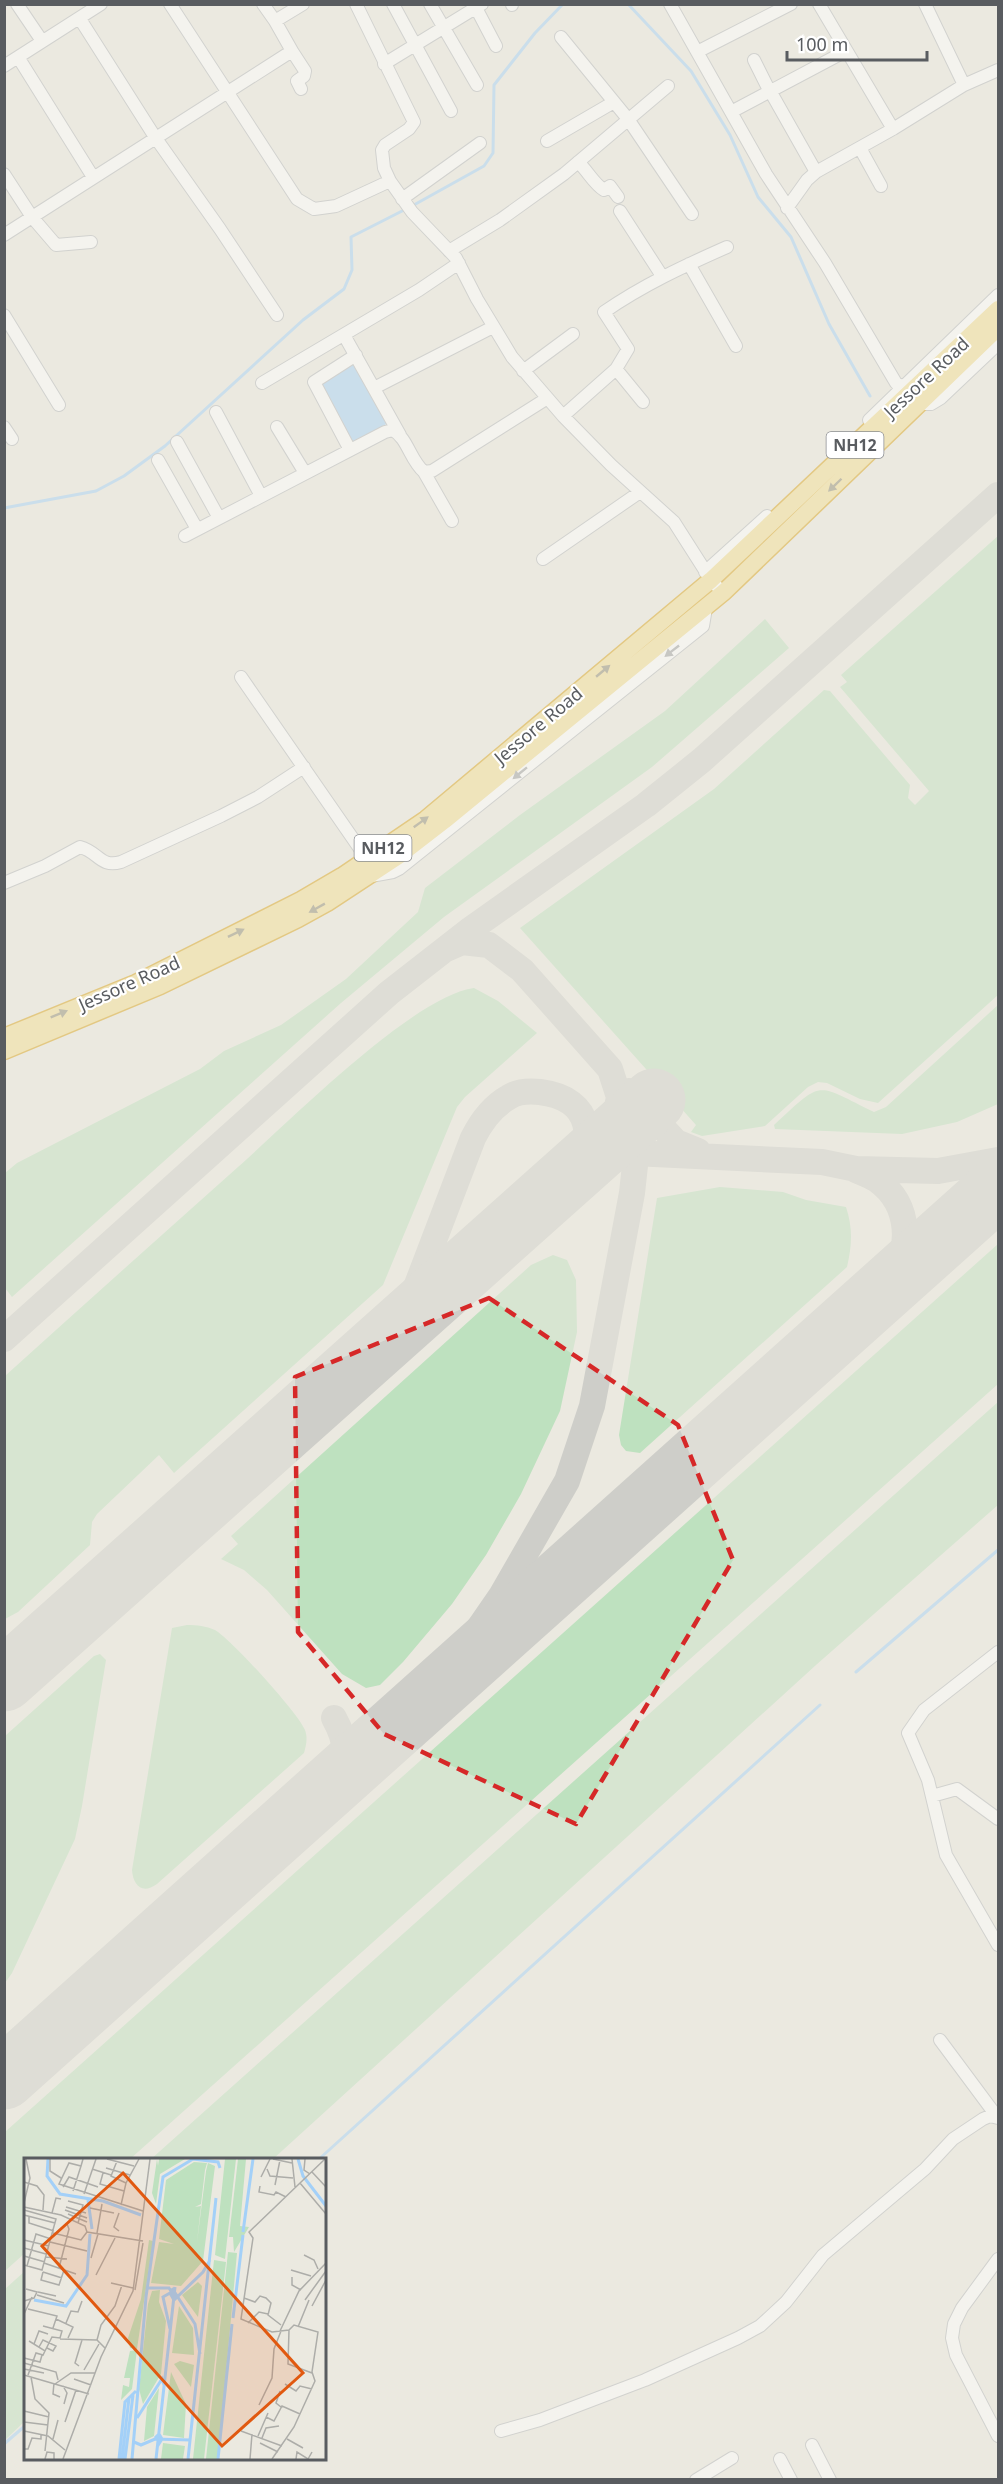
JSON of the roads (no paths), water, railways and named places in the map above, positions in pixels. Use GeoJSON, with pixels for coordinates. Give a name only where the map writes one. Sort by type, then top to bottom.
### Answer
{"type":"FeatureCollection","features":[{"type":"Feature","properties":{"kind":"highway","name":"Jessore Road"},"geometry":{"type":"LineString","coordinates":[[5,1036],[136,983],[301,900],[426,819],[708,576],[911,394],[999,309]]}},
{"type":"Feature","properties":{"kind":"highway","name":"NH12"},"geometry":{"type":"LineString","coordinates":[[4,1051],[97,1014],[298,919],[366,877],[444,821],[723,593],[911,394],[999,328]]}},
{"type":"Feature","properties":{"kind":"street"},"geometry":{"type":"LineString","coordinates":[[17,4],[42,41]]}},
{"type":"Feature","properties":{"kind":"street"},"geometry":{"type":"LineString","coordinates":[[4,66],[101,4]]}},
{"type":"Feature","properties":{"kind":"street"},"geometry":{"type":"LineString","coordinates":[[170,4],[297,199],[307,207],[314,209],[336,206],[390,181]]}},
{"type":"Feature","properties":{"kind":"street"},"geometry":{"type":"LineString","coordinates":[[262,4],[305,71],[304,76],[297,81],[302,89]]}},
{"type":"Feature","properties":{"kind":"street"},"geometry":{"type":"LineString","coordinates":[[275,21],[303,4]]}},
{"type":"Feature","properties":{"kind":"street"},"geometry":{"type":"LineString","coordinates":[[356,4],[414,122],[409,129],[382,150],[384,168],[390,181],[406,204],[459,263],[493,327],[523,371],[546,399],[640,492],[674,522],[708,576],[723,593]]}},
{"type":"Feature","properties":{"kind":"street"},"geometry":{"type":"LineString","coordinates":[[393,4],[451,111]]}},
{"type":"Feature","properties":{"kind":"street"},"geometry":{"type":"LineString","coordinates":[[430,4],[477,84]]}},
{"type":"Feature","properties":{"kind":"street"},"geometry":{"type":"LineString","coordinates":[[670,4],[787,208],[825,262],[896,383],[931,404],[999,344]]}},
{"type":"Feature","properties":{"kind":"street"},"geometry":{"type":"LineString","coordinates":[[697,52],[791,4]]}},
{"type":"Feature","properties":{"kind":"street"},"geometry":{"type":"LineString","coordinates":[[819,4],[893,129]]}},
{"type":"Feature","properties":{"kind":"street"},"geometry":{"type":"LineString","coordinates":[[925,4],[964,85]]}},
{"type":"Feature","properties":{"kind":"street"},"geometry":{"type":"LineString","coordinates":[[384,64],[478,6],[496,46]]}},
{"type":"Feature","properties":{"kind":"street"},"geometry":{"type":"LineString","coordinates":[[80,19],[155,137],[277,315]]}},
{"type":"Feature","properties":{"kind":"street"},"geometry":{"type":"LineString","coordinates":[[561,37],[628,119],[692,214]]}},
{"type":"Feature","properties":{"kind":"street"},"geometry":{"type":"LineString","coordinates":[[4,235],[292,51]]}},
{"type":"Feature","properties":{"kind":"street"},"geometry":{"type":"LineString","coordinates":[[731,112],[772,94],[846,51]]}},
{"type":"Feature","properties":{"kind":"street"},"geometry":{"type":"LineString","coordinates":[[18,57],[93,177]]}},
{"type":"Feature","properties":{"kind":"street"},"geometry":{"type":"LineString","coordinates":[[754,60],[816,172]]}},
{"type":"Feature","properties":{"kind":"street"},"geometry":{"type":"LineString","coordinates":[[787,208],[807,180],[816,172],[893,129],[964,85],[999,70]]}},
{"type":"Feature","properties":{"kind":"street"},"geometry":{"type":"LineString","coordinates":[[450,251],[500,220],[578,162],[668,86]]}},
{"type":"Feature","properties":{"kind":"street"},"geometry":{"type":"LineString","coordinates":[[547,141],[574,123],[614,102]]}},
{"type":"Feature","properties":{"kind":"street"},"geometry":{"type":"LineString","coordinates":[[406,204],[480,143]]}},
{"type":"Feature","properties":{"kind":"street"},"geometry":{"type":"LineString","coordinates":[[860,148],[881,186]]}},
{"type":"Feature","properties":{"kind":"street"},"geometry":{"type":"LineString","coordinates":[[578,162],[588,171],[600,188],[604,190],[610,186],[618,197]]}},
{"type":"Feature","properties":{"kind":"street"},"geometry":{"type":"LineString","coordinates":[[4,174],[32,217],[56,245],[91,242]]}},
{"type":"Feature","properties":{"kind":"street"},"geometry":{"type":"LineString","coordinates":[[620,212],[662,276]]}},
{"type":"Feature","properties":{"kind":"street"},"geometry":{"type":"LineString","coordinates":[[563,416],[616,369],[628,349],[604,312],[629,294],[662,276],[727,247]]}},
{"type":"Feature","properties":{"kind":"street"},"geometry":{"type":"LineString","coordinates":[[262,383],[420,290],[459,263]]}},
{"type":"Feature","properties":{"kind":"street"},"geometry":{"type":"LineString","coordinates":[[690,264],[736,346]]}},
{"type":"Feature","properties":{"kind":"street"},"geometry":{"type":"LineString","coordinates":[[911,394],[999,295]]}},
{"type":"Feature","properties":{"kind":"street"},"geometry":{"type":"LineString","coordinates":[[4,315],[59,405]]}},
{"type":"Feature","properties":{"kind":"street"},"geometry":{"type":"LineString","coordinates":[[374,388],[493,327]]}},
{"type":"Feature","properties":{"kind":"street"},"geometry":{"type":"LineString","coordinates":[[523,371],[573,334]]}},
{"type":"Feature","properties":{"kind":"street"},"geometry":{"type":"LineString","coordinates":[[345,335],[417,466],[424,472],[452,521]]}},
{"type":"Feature","properties":{"kind":"street"},"geometry":{"type":"LineString","coordinates":[[350,450],[314,382],[356,355]]}},
{"type":"Feature","properties":{"kind":"street"},"geometry":{"type":"LineString","coordinates":[[616,369],[643,402]]}},
{"type":"Feature","properties":{"kind":"street"},"geometry":{"type":"LineString","coordinates":[[424,472],[432,471],[546,399]]}},
{"type":"Feature","properties":{"kind":"street"},"geometry":{"type":"LineString","coordinates":[[216,412],[261,496]]}},
{"type":"Feature","properties":{"kind":"street"},"geometry":{"type":"LineString","coordinates":[[4,427],[12,439]]}},
{"type":"Feature","properties":{"kind":"street"},"geometry":{"type":"LineString","coordinates":[[277,427],[306,473]]}},
{"type":"Feature","properties":{"kind":"street"},"geometry":{"type":"LineString","coordinates":[[185,536],[385,432],[393,430],[400,435]]}},
{"type":"Feature","properties":{"kind":"street"},"geometry":{"type":"LineString","coordinates":[[177,442],[219,518]]}},
{"type":"Feature","properties":{"kind":"street"},"geometry":{"type":"LineString","coordinates":[[158,460],[197,529]]}},
{"type":"Feature","properties":{"kind":"street"},"geometry":{"type":"LineString","coordinates":[[543,559],[640,492]]}},
{"type":"Feature","properties":{"kind":"street"},"geometry":{"type":"LineString","coordinates":[[241,676],[367,859]]}},
{"type":"Feature","properties":{"kind":"street"},"geometry":{"type":"LineString","coordinates":[[4,883],[45,866],[80,846],[89,849],[110,865],[121,862],[240,806],[304,767]]}},
{"type":"Feature","properties":{"kind":"street"},"geometry":{"type":"LineString","coordinates":[[999,1652],[924,1710],[908,1733],[928,1780],[946,1856],[999,1945]]}},
{"type":"Feature","properties":{"kind":"street"},"geometry":{"type":"LineString","coordinates":[[932,1796],[957,1789],[999,1819]]}},
{"type":"Feature","properties":{"kind":"street"},"geometry":{"type":"LineString","coordinates":[[940,2040],[998,2118]]}},
{"type":"Feature","properties":{"kind":"street"},"geometry":{"type":"LineString","coordinates":[[501,2431],[540,2420],[645,2380],[760,2326],[786,2302],[823,2255],[925,2169],[953,2139],[983,2119],[990,2116],[998,2118]]}},
{"type":"Feature","properties":{"kind":"street"},"geometry":{"type":"LineString","coordinates":[[999,2259],[962,2308],[954,2324],[952,2338],[956,2355],[999,2436]]}},
{"type":"Feature","properties":{"kind":"street"},"geometry":{"type":"LineString","coordinates":[[812,2445],[830,2480]]}},
{"type":"Feature","properties":{"kind":"street"},"geometry":{"type":"LineString","coordinates":[[696,2480],[732,2458]]}},
{"type":"Feature","properties":{"kind":"street"},"geometry":{"type":"LineString","coordinates":[[780,2459],[791,2480]]}},
{"type":"Feature","properties":{"kind":"water"},"geometry":{"type":"Polygon","coordinates":[[[356,362],[388,423],[351,445],[318,384],[356,362]]]}},
{"type":"Feature","properties":{"kind":"waterway"},"geometry":{"type":"LineString","coordinates":[[412,206],[484,166],[493,153],[494,85],[535,33],[563,4]]}},
{"type":"Feature","properties":{"kind":"waterway"},"geometry":{"type":"LineString","coordinates":[[628,4],[691,71],[730,135],[758,197],[791,237],[829,324],[870,396]]}},
{"type":"Feature","properties":{"kind":"waterway"},"geometry":{"type":"LineString","coordinates":[[4,508],[96,491],[124,476],[165,446],[303,320],[344,289],[352,270],[351,237],[406,209]]}},
{"type":"Feature","properties":{"kind":"waterway"},"geometry":{"type":"LineString","coordinates":[[856,1672],[998,1550]]}},
{"type":"Feature","properties":{"kind":"waterway"},"geometry":{"type":"LineString","coordinates":[[320,2158],[820,1705]]}},
{"type":"Feature","properties":{"kind":"waterway"},"geometry":{"type":"LineString","coordinates":[[4,2444],[24,2427]]}}]}
